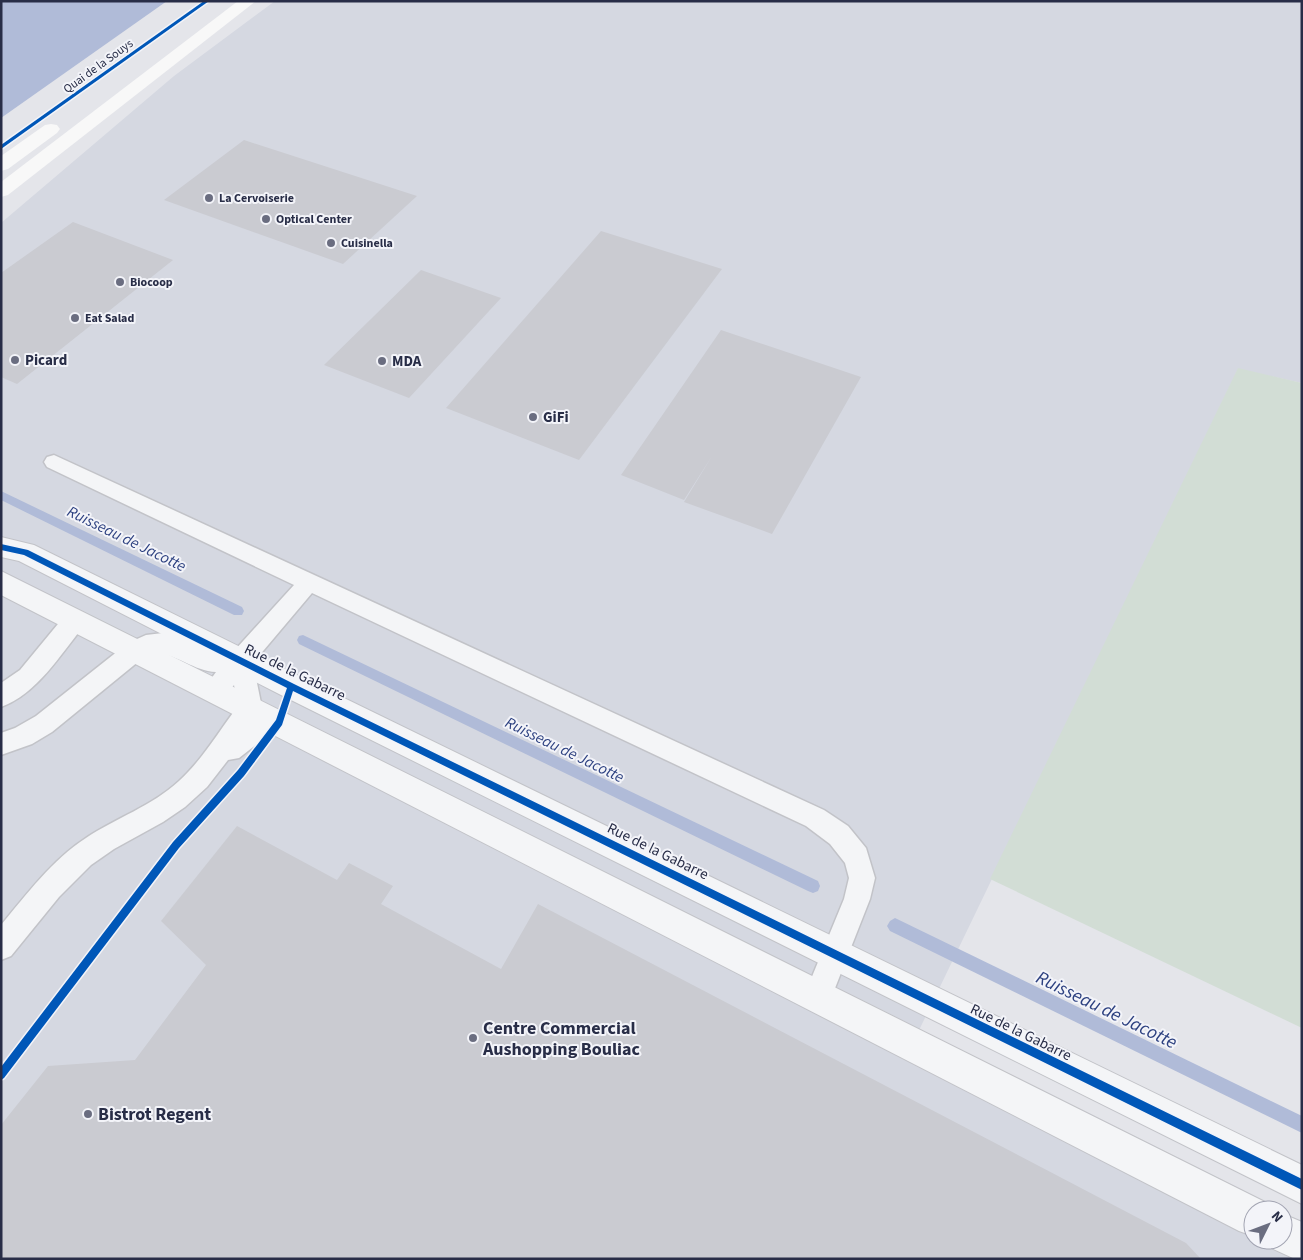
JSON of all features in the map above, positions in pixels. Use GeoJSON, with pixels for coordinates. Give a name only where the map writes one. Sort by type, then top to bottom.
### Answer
{"type":"FeatureCollection","features":[{"type":"Feature","properties":{"kind":"main road","name":"Quai de la Souys"},"geometry":{"type":"LineString","coordinates":[[1,165],[229,1]]}},
{"type":"Feature","properties":{"kind":"main road"},"geometry":{"type":"LineString","coordinates":[[1,191],[248,1]]}},
{"type":"Feature","properties":{"kind":"street","name":"Rue de la Gabarre"},"geometry":{"type":"LineString","coordinates":[[1,547],[25,552],[241,661],[834,953],[900,988],[1302,1185]]}},
{"type":"Feature","properties":{"kind":"street"},"geometry":{"type":"LineString","coordinates":[[1,582],[1243,1213]]}},
{"type":"Feature","properties":{"kind":"lane"},"geometry":{"type":"LineString","coordinates":[[54,462],[815,818],[839,835],[857,857],[862,878],[857,899],[818,996]]}},
{"type":"Feature","properties":{"kind":"lane"},"geometry":{"type":"LineString","coordinates":[[215,690],[309,582]]}},
{"type":"Feature","properties":{"kind":"lane"},"geometry":{"type":"LineString","coordinates":[[1,697],[28,677],[76,620]]}},
{"type":"Feature","properties":{"kind":"lane"},"geometry":{"type":"LineString","coordinates":[[1,744],[23,736],[44,724],[136,650],[153,641],[165,642],[206,661],[241,661]]}},
{"type":"Feature","properties":{"kind":"lane"},"geometry":{"type":"LineString","coordinates":[[203,774],[250,708],[241,661]]}},
{"type":"Feature","properties":{"kind":"lane"},"geometry":{"type":"LineString","coordinates":[[1,946],[61,877],[82,856],[108,838],[177,799],[251,731],[266,724],[279,722]]}},
{"type":"Feature","properties":{"kind":"shaded area"},"geometry":{"type":"Polygon","coordinates":[[[275,1],[1302,1],[1302,383],[1238,369],[909,1051],[1243,1233],[1243,1250],[1276,1250],[1292,1259],[1,1259],[1,223],[174,76],[275,1]]]}},
{"type":"Feature","properties":{"kind":"shaded area"},"geometry":{"type":"Polygon","coordinates":[[[1238,368],[1302,383],[1302,1028],[990,879],[1238,368]]]}},
{"type":"Feature","properties":{"kind":"water"},"geometry":{"type":"Polygon","coordinates":[[[1,1],[167,1],[1,118],[1,1]]]}},
{"type":"Feature","properties":{"kind":"building"},"geometry":{"type":"Polygon","coordinates":[[[244,140],[417,196],[343,264],[164,200],[244,140]]]}},
{"type":"Feature","properties":{"kind":"building"},"geometry":{"type":"Polygon","coordinates":[[[73,222],[173,260],[17,384],[1,377],[1,273],[73,222]]]}},
{"type":"Feature","properties":{"kind":"building"},"geometry":{"type":"Polygon","coordinates":[[[601,231],[722,269],[579,460],[446,408],[601,231]]]}},
{"type":"Feature","properties":{"kind":"building"},"geometry":{"type":"Polygon","coordinates":[[[421,270],[501,298],[409,398],[324,365],[421,270]]]}},
{"type":"Feature","properties":{"kind":"building"},"geometry":{"type":"Polygon","coordinates":[[[721,330],[861,377],[772,534],[684,502],[712,456],[684,500],[621,475],[721,330]]]}},
{"type":"Feature","properties":{"kind":"building","name":"Centre Commercial Aushopping Bouliac"},"geometry":{"type":"Polygon","coordinates":[[[237,826],[337,880],[349,863],[393,886],[381,904],[501,969],[538,904],[1186,1243],[1201,1259],[1,1259],[1,1125],[48,1066],[135,1060],[206,965],[161,921],[237,826]]]}},
{"type":"Feature","properties":{"kind":"waterway","name":"Ruisseau de Jacotte"},"geometry":{"type":"LineString","coordinates":[[1,495],[238,611]]}},
{"type":"Feature","properties":{"kind":"waterway","name":"Ruisseau de Jacotte"},"geometry":{"type":"LineString","coordinates":[[303,640],[813,886]]}},
{"type":"Feature","properties":{"kind":"waterway","name":"Ruisseau de Jacotte"},"geometry":{"type":"LineString","coordinates":[[895,926],[1302,1125]]}},
{"type":"Feature","properties":{"kind":"cycle path"},"geometry":{"type":"LineString","coordinates":[[1,148],[207,1]]}},
{"type":"Feature","properties":{"kind":"cycle path"},"geometry":{"type":"LineString","coordinates":[[1,547],[25,552],[291,686],[1302,1185]]}},
{"type":"Feature","properties":{"kind":"cycle path"},"geometry":{"type":"LineString","coordinates":[[1,1075],[176,845],[241,773],[279,722],[291,686]]}},
{"type":"Feature","properties":{"kind":"place","name":"La Cervoiserie"},"geometry":{"type":"Point","coordinates":[209,198]}},
{"type":"Feature","properties":{"kind":"place","name":"Optical Center"},"geometry":{"type":"Point","coordinates":[266,219]}},
{"type":"Feature","properties":{"kind":"place","name":"Cuisinella"},"geometry":{"type":"Point","coordinates":[331,243]}},
{"type":"Feature","properties":{"kind":"place","name":"Biocoop"},"geometry":{"type":"Point","coordinates":[120,282]}},
{"type":"Feature","properties":{"kind":"place","name":"Eat Salad"},"geometry":{"type":"Point","coordinates":[75,318]}},
{"type":"Feature","properties":{"kind":"place","name":"Picard"},"geometry":{"type":"Point","coordinates":[15,360]}},
{"type":"Feature","properties":{"kind":"place","name":"MDA"},"geometry":{"type":"Point","coordinates":[382,361]}},
{"type":"Feature","properties":{"kind":"place","name":"GiFi"},"geometry":{"type":"Point","coordinates":[533,417]}},
{"type":"Feature","properties":{"kind":"place","name":"Centre Commercial Aushopping Bouliac"},"geometry":{"type":"Point","coordinates":[473,1038]}},
{"type":"Feature","properties":{"kind":"place","name":"Bistrot Regent"},"geometry":{"type":"Point","coordinates":[88,1114]}}]}
